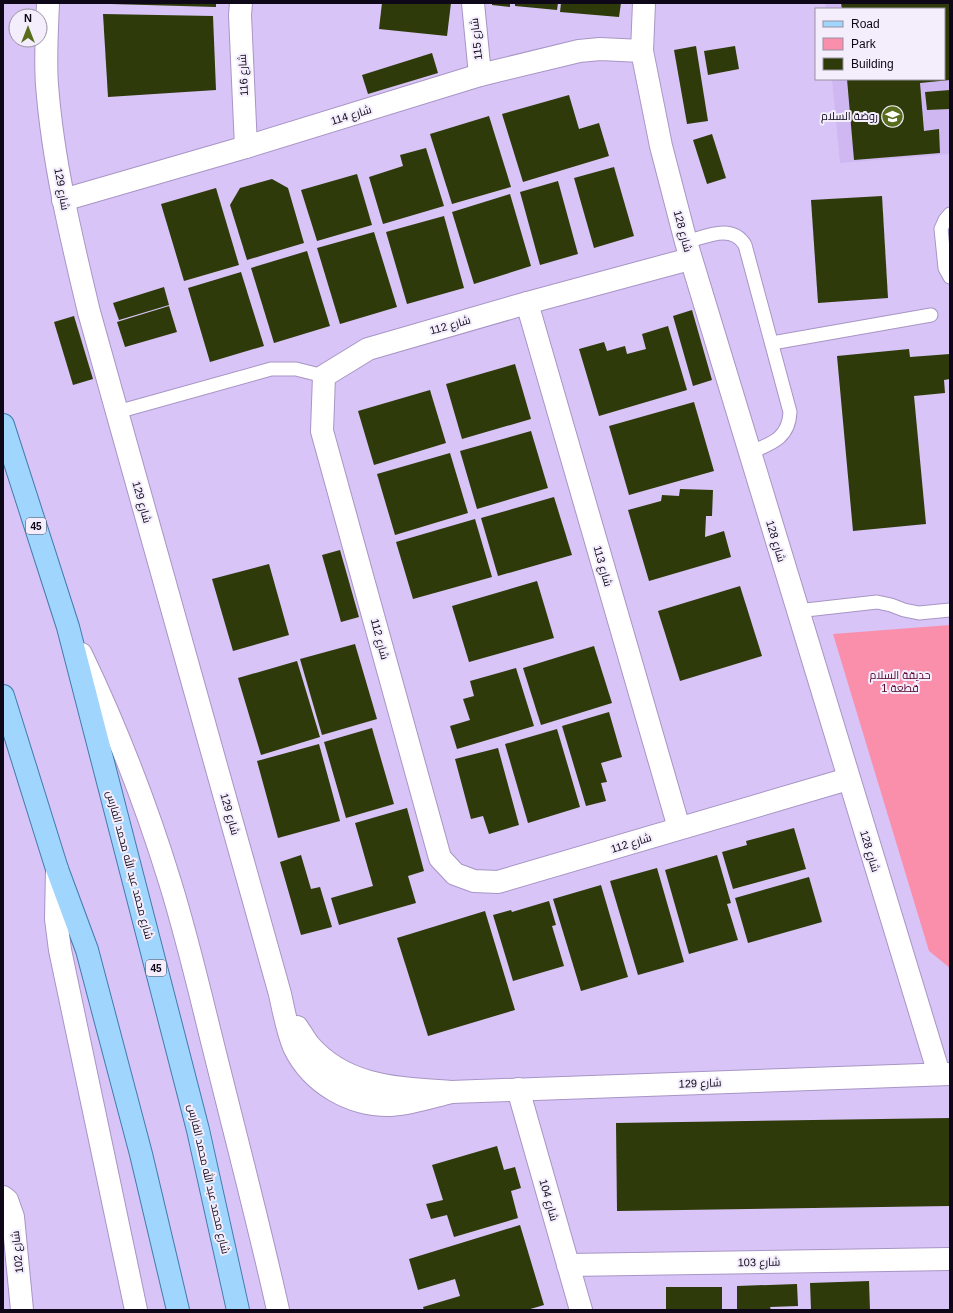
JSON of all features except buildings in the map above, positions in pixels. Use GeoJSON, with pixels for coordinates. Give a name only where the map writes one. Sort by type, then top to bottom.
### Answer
{"type":"FeatureCollection","features":[{"type":"Feature","properties":{"kind":"main road","name":"شارع محمد عبد الله محمد الفارس"},"geometry":{"type":"LineString","coordinates":[[3,425],[68,627],[198,1130],[238,1310]]}},
{"type":"Feature","properties":{"kind":"main road"},"geometry":{"type":"LineString","coordinates":[[3,696],[57,869],[87,950],[101,999],[141,1154],[178,1310]]}},
{"type":"Feature","properties":{"kind":"street","name":"شارع 129"},"geometry":{"type":"LineString","coordinates":[[48,3],[46,40],[47,85],[52,129],[63,200],[89,312],[280,994],[288,1031],[295,1048],[304,1063],[315,1076],[344,1096],[359,1101],[392,1105],[409,1103],[451,1092],[944,1074]]}},
{"type":"Feature","properties":{"kind":"street","name":"شارع 116"},"geometry":{"type":"LineString","coordinates":[[241,3],[240,15],[246,147]]}},
{"type":"Feature","properties":{"kind":"street","name":"شارع 115"},"geometry":{"type":"LineString","coordinates":[[473,3],[480,75]]}},
{"type":"Feature","properties":{"kind":"street","name":"شارع 128"},"geometry":{"type":"LineString","coordinates":[[644,3],[642,50],[661,146],[688,250],[848,779],[944,1074]]}},
{"type":"Feature","properties":{"kind":"street","name":"شارع 114"},"geometry":{"type":"LineString","coordinates":[[63,200],[246,147],[480,75],[579,51],[600,49],[642,50]]}},
{"type":"Feature","properties":{"kind":"street","name":"شارع 112"},"geometry":{"type":"LineString","coordinates":[[688,250],[528,303],[368,349],[324,376],[322,431],[440,858],[455,874],[474,881],[498,882],[848,779]]}},
{"type":"Feature","properties":{"kind":"street","name":"شارع 113"},"geometry":{"type":"LineString","coordinates":[[528,303],[679,828]]}},
{"type":"Feature","properties":{"kind":"street"},"geometry":{"type":"LineString","coordinates":[[68,627],[110,719],[133,776],[153,829],[170,882],[186,935],[278,1310]]}},
{"type":"Feature","properties":{"kind":"street"},"geometry":{"type":"LineString","coordinates":[[57,869],[56,919],[60,950],[136,1310]]}},
{"type":"Feature","properties":{"kind":"street","name":"شارع 104"},"geometry":{"type":"LineString","coordinates":[[518,1089],[581,1310]]}},
{"type":"Feature","properties":{"kind":"street","name":"شارع 102"},"geometry":{"type":"LineString","coordinates":[[3,1197],[7,1200],[13,1217],[22,1310]]}},
{"type":"Feature","properties":{"kind":"street","name":"شارع 103"},"geometry":{"type":"LineString","coordinates":[[568,1265],[950,1259]]}},
{"type":"Feature","properties":{"kind":"lane"},"geometry":{"type":"LineString","coordinates":[[950,214],[945,220],[941,229],[945,268],[950,277]]}},
{"type":"Feature","properties":{"kind":"lane"},"geometry":{"type":"LineString","coordinates":[[688,250],[722,233],[729,232],[742,238],[745,245],[789,405],[790,419],[785,432],[780,438],[749,453]]}},
{"type":"Feature","properties":{"kind":"lane"},"geometry":{"type":"LineString","coordinates":[[772,343],[931,315]]}},
{"type":"Feature","properties":{"kind":"lane"},"geometry":{"type":"LineString","coordinates":[[117,412],[271,369],[296,369],[324,376]]}},
{"type":"Feature","properties":{"kind":"lane"},"geometry":{"type":"LineString","coordinates":[[797,611],[877,602],[891,604],[904,610],[918,613],[950,610]]}},
{"type":"Feature","properties":{"kind":"shaded area","name":"روضة السلام"},"geometry":{"type":"Polygon","coordinates":[[[825,3],[950,3],[950,154],[840,163],[832,80],[945,80],[945,8],[826,8],[825,3]]]}},
{"type":"Feature","properties":{"kind":"green space","name":"حديقة السلام قطعة 1"},"geometry":{"type":"Polygon","coordinates":[[[950,625],[950,968],[929,951],[833,634],[950,625]]]}},
{"type":"Feature","properties":{"kind":"place","name":"روضة السلام"},"geometry":{"type":"Point","coordinates":[893,116]}}]}
